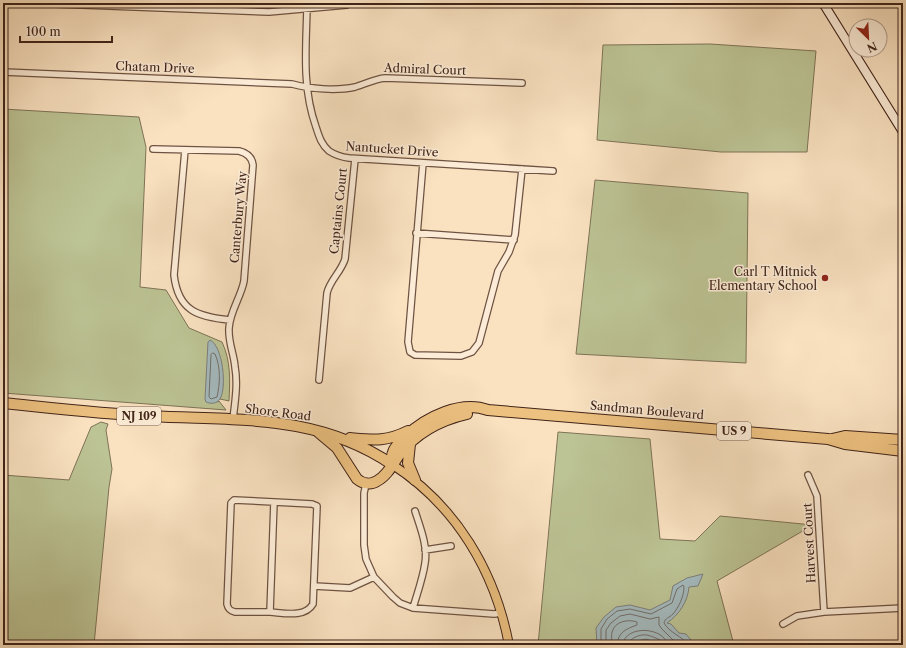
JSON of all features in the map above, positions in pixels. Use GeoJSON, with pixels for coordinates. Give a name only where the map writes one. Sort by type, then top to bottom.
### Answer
{"type":"FeatureCollection","features":[{"type":"Feature","properties":{"kind":"highway","name":"Shore Road"},"geometry":{"type":"LineString","coordinates":[[3,403],[115,414],[233,419],[286,423],[314,429],[340,437],[365,448],[392,464]]}},
{"type":"Feature","properties":{"kind":"highway","name":"Sandman Boulevard"},"geometry":{"type":"LineString","coordinates":[[392,464],[391,456],[395,448],[420,424],[434,416],[450,411],[479,407],[488,410],[828,439],[845,444],[903,451]]}},
{"type":"Feature","properties":{"kind":"highway","name":"Sandman Boulevard"},"geometry":{"type":"LineString","coordinates":[[392,464],[410,444],[426,430],[457,416],[488,410]]}},
{"type":"Feature","properties":{"kind":"highway"},"geometry":{"type":"LineString","coordinates":[[340,437],[385,440],[399,435],[420,424]]}},
{"type":"Feature","properties":{"kind":"highway"},"geometry":{"type":"LineString","coordinates":[[314,429],[337,448],[357,479],[361,482],[366,484],[379,481],[392,464]]}},
{"type":"Feature","properties":{"kind":"highway","name":"Sandman Boulevard"},"geometry":{"type":"LineString","coordinates":[[828,439],[845,436],[903,440]]}},
{"type":"Feature","properties":{"kind":"highway"},"geometry":{"type":"LineString","coordinates":[[410,444],[408,463],[415,480]]}},
{"type":"Feature","properties":{"kind":"main road"},"geometry":{"type":"LineString","coordinates":[[823,3],[903,132]]}},
{"type":"Feature","properties":{"kind":"main road","name":"Shore Road"},"geometry":{"type":"LineString","coordinates":[[392,464],[415,480],[439,503],[465,536],[486,571],[495,593],[502,613],[509,645]]}},
{"type":"Feature","properties":{"kind":"street"},"geometry":{"type":"LineString","coordinates":[[28,3],[193,6],[269,12],[347,5],[350,3]]}},
{"type":"Feature","properties":{"kind":"street","name":"Nantucket Drive"},"geometry":{"type":"LineString","coordinates":[[307,8],[306,88],[310,112],[320,139],[324,145],[335,154],[341,157],[553,171]]}},
{"type":"Feature","properties":{"kind":"street","name":"Chatam Drive"},"geometry":{"type":"LineString","coordinates":[[3,72],[292,84],[306,88]]}},
{"type":"Feature","properties":{"kind":"street","name":"Admiral Court"},"geometry":{"type":"LineString","coordinates":[[306,88],[356,86],[376,79],[385,78],[522,83]]}},
{"type":"Feature","properties":{"kind":"street","name":"Canterbury Way"},"geometry":{"type":"LineString","coordinates":[[152,149],[239,151],[247,154],[252,160],[253,165],[244,281],[241,294],[230,320],[229,334],[236,377],[233,419]]}},
{"type":"Feature","properties":{"kind":"street"},"geometry":{"type":"LineString","coordinates":[[185,150],[174,275],[175,285],[181,300],[193,312],[210,318],[230,320]]}},
{"type":"Feature","properties":{"kind":"street","name":"Captains Court"},"geometry":{"type":"LineString","coordinates":[[319,380],[327,293],[329,286],[345,259],[355,158]]}},
{"type":"Feature","properties":{"kind":"street"},"geometry":{"type":"LineString","coordinates":[[423,163],[408,342],[410,352],[414,358],[461,356],[472,352],[479,343],[498,271],[514,240],[522,169]]}},
{"type":"Feature","properties":{"kind":"street"},"geometry":{"type":"LineString","coordinates":[[416,233],[514,240]]}},
{"type":"Feature","properties":{"kind":"street","name":"Harvest Court"},"geometry":{"type":"LineString","coordinates":[[808,475],[817,496],[824,612]]}},
{"type":"Feature","properties":{"kind":"street"},"geometry":{"type":"LineString","coordinates":[[366,484],[364,493],[364,545],[366,559],[374,577],[384,588],[400,603],[413,608],[494,614],[502,613]]}},
{"type":"Feature","properties":{"kind":"street"},"geometry":{"type":"LineString","coordinates":[[234,500],[312,504],[316,506],[314,586],[313,604],[305,612],[235,612],[228,608],[231,503],[234,500]]}},
{"type":"Feature","properties":{"kind":"street"},"geometry":{"type":"LineString","coordinates":[[270,612],[274,502]]}},
{"type":"Feature","properties":{"kind":"street"},"geometry":{"type":"LineString","coordinates":[[413,608],[426,562],[425,550],[415,511]]}},
{"type":"Feature","properties":{"kind":"street"},"geometry":{"type":"LineString","coordinates":[[425,550],[451,546]]}},
{"type":"Feature","properties":{"kind":"street"},"geometry":{"type":"LineString","coordinates":[[314,586],[350,588],[374,577]]}},
{"type":"Feature","properties":{"kind":"street"},"geometry":{"type":"LineString","coordinates":[[783,624],[798,616],[824,612],[903,608]]}},
{"type":"Feature","properties":{"kind":"green space"},"geometry":{"type":"Polygon","coordinates":[[[710,44],[816,51],[807,152],[721,152],[597,140],[603,45],[710,44]]]}},
{"type":"Feature","properties":{"kind":"green space"},"geometry":{"type":"Polygon","coordinates":[[[3,109],[139,117],[146,147],[140,287],[166,290],[189,328],[222,342],[227,356],[230,379],[229,401],[220,399],[221,395],[217,402],[219,401],[226,410],[3,393],[3,109]]]}},
{"type":"Feature","properties":{"kind":"green space"},"geometry":{"type":"Polygon","coordinates":[[[595,180],[748,193],[746,363],[576,354],[595,180]]]}},
{"type":"Feature","properties":{"kind":"green space"},"geometry":{"type":"Polygon","coordinates":[[[101,422],[108,424],[106,430],[112,469],[94,645],[3,645],[3,475],[69,480],[91,427],[101,422]]]}},
{"type":"Feature","properties":{"kind":"green space"},"geometry":{"type":"Polygon","coordinates":[[[558,432],[650,439],[660,539],[695,541],[720,516],[813,525],[717,581],[734,645],[538,645],[558,432]]]}},
{"type":"Feature","properties":{"kind":"water"},"geometry":{"type":"Polygon","coordinates":[[[210,340],[218,350],[221,358],[223,377],[222,394],[220,399],[215,403],[206,402],[205,399],[208,342],[210,340]]]}},
{"type":"Feature","properties":{"kind":"water"},"geometry":{"type":"Polygon","coordinates":[[[703,574],[698,586],[689,587],[687,597],[682,607],[667,623],[671,624],[679,633],[686,634],[695,645],[664,645],[646,639],[633,642],[632,645],[597,645],[596,628],[604,617],[616,607],[630,605],[650,610],[670,600],[673,586],[687,578],[703,574]]]}},
{"type":"Feature","properties":{"kind":"place","name":"Carl T Mitnick Elementary School"},"geometry":{"type":"Point","coordinates":[825,278]}}]}
